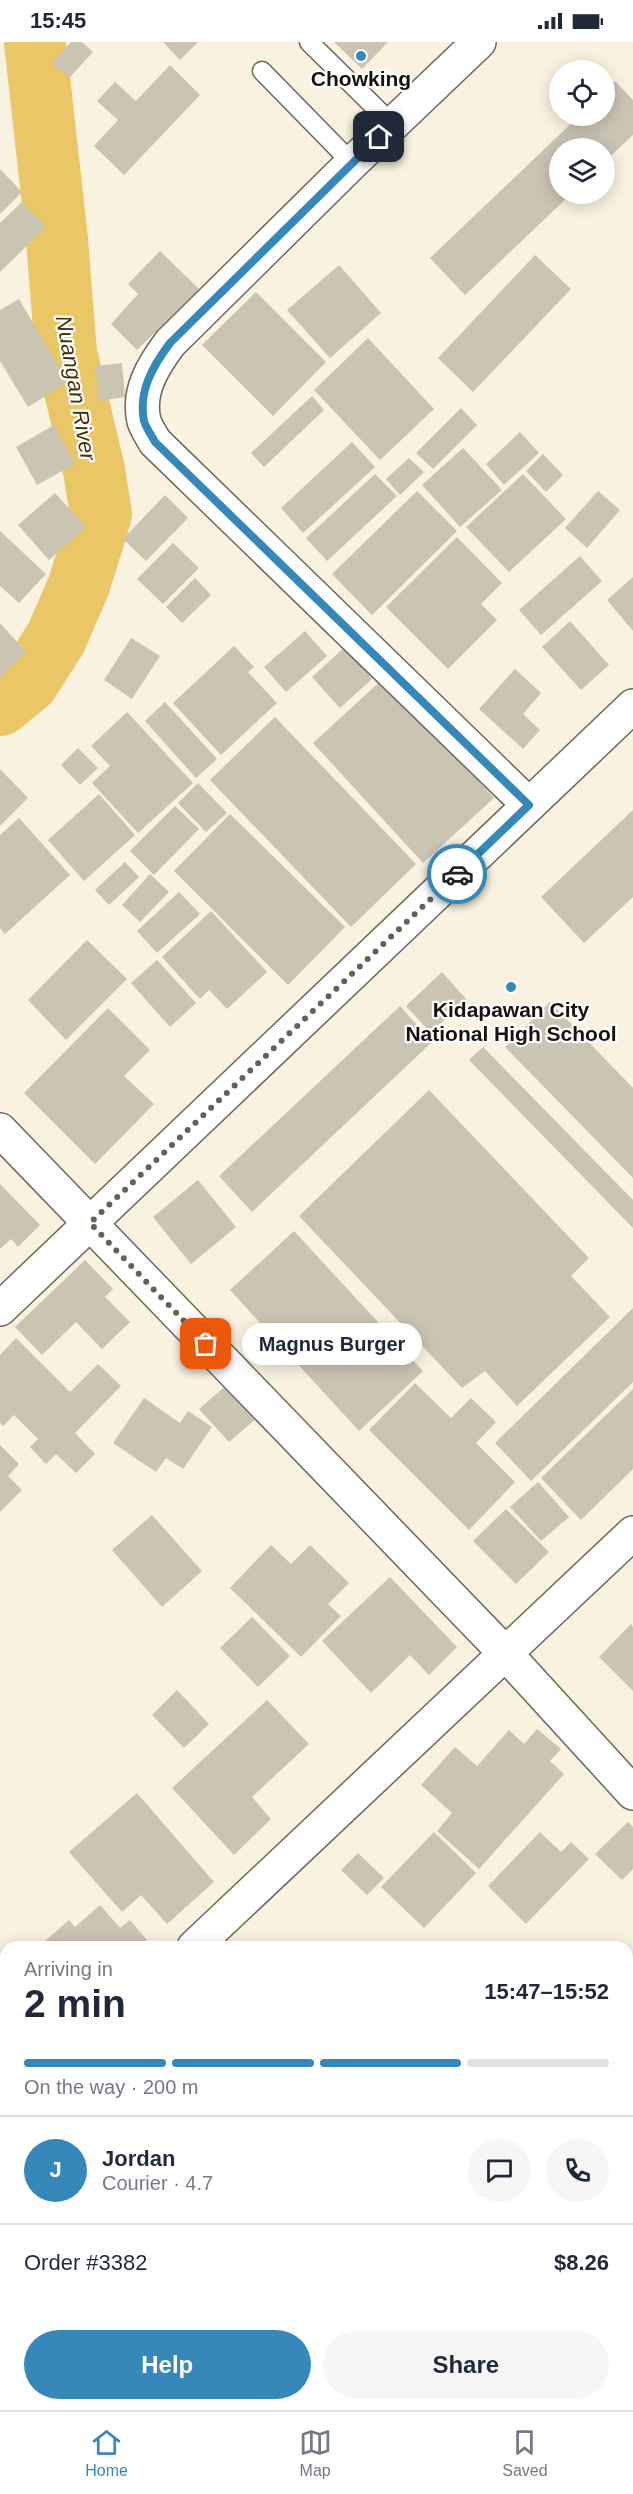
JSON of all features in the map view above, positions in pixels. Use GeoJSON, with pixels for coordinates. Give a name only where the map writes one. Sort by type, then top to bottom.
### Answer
{"type":"FeatureCollection","features":[{"type":"Feature","properties":{"kind":"street"},"geometry":{"type":"LineString","coordinates":[[479,42],[352,163],[170,343],[152,367],[143,396],[144,422],[155,442],[529,805]]}},
{"type":"Feature","properties":{"kind":"street"},"geometry":{"type":"LineString","coordinates":[[0,1309],[633,706]]}},
{"type":"Feature","properties":{"kind":"street"},"geometry":{"type":"LineString","coordinates":[[0,1130],[505,1653],[633,1793]]}},
{"type":"Feature","properties":{"kind":"street"},"geometry":{"type":"LineString","coordinates":[[200,1941],[633,1533]]}},
{"type":"Feature","properties":{"kind":"lane"},"geometry":{"type":"LineString","coordinates":[[309,42],[393,125]]}},
{"type":"Feature","properties":{"kind":"lane"},"geometry":{"type":"LineString","coordinates":[[262,71],[352,163]]}},
{"type":"Feature","properties":{"kind":"building"},"geometry":{"type":"Polygon","coordinates":[[[71,42],[82,42],[93,52],[69,78],[52,63],[71,42]]]}},
{"type":"Feature","properties":{"kind":"building"},"geometry":{"type":"Polygon","coordinates":[[[163,42],[198,42],[180,60],[163,42]]]}},
{"type":"Feature","properties":{"kind":"building","name":"Chowking"},"geometry":{"type":"Polygon","coordinates":[[[334,42],[388,42],[362,69],[334,42]]]}},
{"type":"Feature","properties":{"kind":"building"},"geometry":{"type":"Polygon","coordinates":[[[170,65],[200,95],[124,175],[94,146],[118,120],[97,101],[115,82],[136,101],[170,65]]]}},
{"type":"Feature","properties":{"kind":"building"},"geometry":{"type":"Polygon","coordinates":[[[615,81],[633,100],[633,135],[615,152],[615,138],[556,138],[569,126],[615,126],[615,81]]]}},
{"type":"Feature","properties":{"kind":"building"},"geometry":{"type":"Polygon","coordinates":[[[549,145],[549,204],[561,204],[465,295],[430,258],[549,145]]]}},
{"type":"Feature","properties":{"kind":"building"},"geometry":{"type":"Polygon","coordinates":[[[0,169],[22,192],[0,214],[0,169]]]}},
{"type":"Feature","properties":{"kind":"building"},"geometry":{"type":"Polygon","coordinates":[[[22,202],[46,227],[0,272],[0,223],[22,202]]]}},
{"type":"Feature","properties":{"kind":"building"},"geometry":{"type":"Polygon","coordinates":[[[160,251],[199,289],[137,350],[111,324],[138,294],[128,284],[160,251]]]}},
{"type":"Feature","properties":{"kind":"building"},"geometry":{"type":"Polygon","coordinates":[[[535,255],[571,289],[473,392],[438,358],[535,255]]]}},
{"type":"Feature","properties":{"kind":"building"},"geometry":{"type":"Polygon","coordinates":[[[339,265],[381,313],[330,358],[287,310],[339,265]]]}},
{"type":"Feature","properties":{"kind":"building"},"geometry":{"type":"Polygon","coordinates":[[[256,292],[326,362],[273,416],[202,345],[256,292]]]}},
{"type":"Feature","properties":{"kind":"building"},"geometry":{"type":"Polygon","coordinates":[[[19,299],[68,382],[28,407],[0,361],[0,310],[19,299]]]}},
{"type":"Feature","properties":{"kind":"building"},"geometry":{"type":"Polygon","coordinates":[[[368,338],[434,409],[380,460],[314,390],[368,338]]]}},
{"type":"Feature","properties":{"kind":"building"},"geometry":{"type":"Polygon","coordinates":[[[122,363],[125,397],[99,401],[95,366],[122,363]]]}},
{"type":"Feature","properties":{"kind":"building"},"geometry":{"type":"Polygon","coordinates":[[[312,396],[324,410],[264,467],[251,453],[312,396]]]}},
{"type":"Feature","properties":{"kind":"building"},"geometry":{"type":"Polygon","coordinates":[[[461,408],[477,425],[433,469],[416,453],[461,408]]]}},
{"type":"Feature","properties":{"kind":"building"},"geometry":{"type":"Polygon","coordinates":[[[54,425],[75,464],[37,485],[16,447],[54,425]]]}},
{"type":"Feature","properties":{"kind":"building"},"geometry":{"type":"Polygon","coordinates":[[[520,432],[539,453],[504,485],[486,464],[520,432]]]}},
{"type":"Feature","properties":{"kind":"building"},"geometry":{"type":"Polygon","coordinates":[[[352,442],[375,467],[303,533],[281,508],[352,442]]]}},
{"type":"Feature","properties":{"kind":"building"},"geometry":{"type":"Polygon","coordinates":[[[463,448],[502,490],[460,527],[422,485],[463,448]]]}},
{"type":"Feature","properties":{"kind":"building"},"geometry":{"type":"Polygon","coordinates":[[[543,454],[563,475],[546,492],[526,471],[543,454]]]}},
{"type":"Feature","properties":{"kind":"building"},"geometry":{"type":"Polygon","coordinates":[[[409,458],[424,472],[400,495],[386,479],[409,458]]]}},
{"type":"Feature","properties":{"kind":"building"},"geometry":{"type":"Polygon","coordinates":[[[375,474],[397,496],[327,561],[306,538],[375,474]]]}},
{"type":"Feature","properties":{"kind":"building"},"geometry":{"type":"Polygon","coordinates":[[[523,474],[566,519],[509,572],[466,527],[523,474]]]}},
{"type":"Feature","properties":{"kind":"building"},"geometry":{"type":"Polygon","coordinates":[[[417,491],[457,531],[372,615],[332,574],[417,491]]]}},
{"type":"Feature","properties":{"kind":"building"},"geometry":{"type":"Polygon","coordinates":[[[598,491],[620,510],[587,548],[565,528],[598,491]]]}},
{"type":"Feature","properties":{"kind":"building"},"geometry":{"type":"Polygon","coordinates":[[[55,493],[86,527],[49,560],[18,525],[55,493]]]}},
{"type":"Feature","properties":{"kind":"building"},"geometry":{"type":"Polygon","coordinates":[[[165,495],[188,518],[146,561],[123,539],[165,495]]]}},
{"type":"Feature","properties":{"kind":"building"},"geometry":{"type":"Polygon","coordinates":[[[0,531],[46,574],[19,603],[0,586],[0,531]]]}},
{"type":"Feature","properties":{"kind":"building"},"geometry":{"type":"Polygon","coordinates":[[[457,537],[502,583],[481,604],[497,620],[448,669],[386,607],[457,537]]]}},
{"type":"Feature","properties":{"kind":"building"},"geometry":{"type":"Polygon","coordinates":[[[173,543],[199,568],[163,604],[137,579],[173,543]]]}},
{"type":"Feature","properties":{"kind":"building"},"geometry":{"type":"Polygon","coordinates":[[[580,556],[602,581],[541,635],[519,610],[580,556]]]}},
{"type":"Feature","properties":{"kind":"building"},"geometry":{"type":"Polygon","coordinates":[[[633,577],[633,631],[607,600],[633,577]]]}},
{"type":"Feature","properties":{"kind":"building"},"geometry":{"type":"Polygon","coordinates":[[[195,578],[211,595],[182,623],[166,607],[195,578]]]}},
{"type":"Feature","properties":{"kind":"building"},"geometry":{"type":"Polygon","coordinates":[[[570,621],[609,665],[581,690],[542,647],[570,621]]]}},
{"type":"Feature","properties":{"kind":"building"},"geometry":{"type":"Polygon","coordinates":[[[0,623],[26,652],[0,677],[0,623]]]}},
{"type":"Feature","properties":{"kind":"building"},"geometry":{"type":"Polygon","coordinates":[[[305,631],[327,656],[286,692],[264,667],[305,631]]]}},
{"type":"Feature","properties":{"kind":"building"},"geometry":{"type":"Polygon","coordinates":[[[131,638],[160,656],[132,699],[104,680],[131,638]]]}},
{"type":"Feature","properties":{"kind":"building"},"geometry":{"type":"Polygon","coordinates":[[[234,646],[254,667],[248,672],[277,703],[221,755],[173,703],[234,646]]]}},
{"type":"Feature","properties":{"kind":"building"},"geometry":{"type":"Polygon","coordinates":[[[345,647],[372,679],[340,708],[312,677],[345,647]]]}},
{"type":"Feature","properties":{"kind":"building"},"geometry":{"type":"Polygon","coordinates":[[[515,669],[541,693],[523,714],[540,730],[523,749],[479,709],[515,669]]]}},
{"type":"Feature","properties":{"kind":"building"},"geometry":{"type":"Polygon","coordinates":[[[384,678],[494,798],[423,863],[313,743],[384,678]]]}},
{"type":"Feature","properties":{"kind":"building"},"geometry":{"type":"Polygon","coordinates":[[[165,702],[217,759],[196,778],[145,721],[165,702]]]}},
{"type":"Feature","properties":{"kind":"building"},"geometry":{"type":"Polygon","coordinates":[[[127,712],[193,783],[138,833],[92,783],[110,766],[91,746],[127,712]]]}},
{"type":"Feature","properties":{"kind":"building"},"geometry":{"type":"Polygon","coordinates":[[[275,717],[416,864],[351,927],[210,780],[275,717]]]}},
{"type":"Feature","properties":{"kind":"building"},"geometry":{"type":"Polygon","coordinates":[[[78,748],[98,768],[80,785],[61,765],[78,748]]]}},
{"type":"Feature","properties":{"kind":"building"},"geometry":{"type":"Polygon","coordinates":[[[0,769],[28,798],[0,826],[0,769]]]}},
{"type":"Feature","properties":{"kind":"building"},"geometry":{"type":"Polygon","coordinates":[[[198,783],[227,813],[206,832],[178,803],[198,783]]]}},
{"type":"Feature","properties":{"kind":"building"},"geometry":{"type":"Polygon","coordinates":[[[99,794],[135,835],[84,881],[48,840],[99,794]]]}},
{"type":"Feature","properties":{"kind":"building"},"geometry":{"type":"Polygon","coordinates":[[[175,806],[199,829],[154,875],[130,851],[175,806]]]}},
{"type":"Feature","properties":{"kind":"building"},"geometry":{"type":"Polygon","coordinates":[[[633,810],[633,897],[584,943],[541,897],[633,810]]]}},
{"type":"Feature","properties":{"kind":"building"},"geometry":{"type":"Polygon","coordinates":[[[230,814],[345,927],[288,985],[174,871],[230,814]]]}},
{"type":"Feature","properties":{"kind":"building"},"geometry":{"type":"Polygon","coordinates":[[[19,818],[70,875],[5,934],[0,928],[0,835],[19,818]]]}},
{"type":"Feature","properties":{"kind":"building"},"geometry":{"type":"Polygon","coordinates":[[[125,862],[139,877],[109,905],[95,890],[125,862]]]}},
{"type":"Feature","properties":{"kind":"building"},"geometry":{"type":"Polygon","coordinates":[[[150,874],[169,892],[140,922],[122,905],[150,874]]]}},
{"type":"Feature","properties":{"kind":"building"},"geometry":{"type":"Polygon","coordinates":[[[179,892],[200,914],[157,953],[137,931],[179,892]]]}},
{"type":"Feature","properties":{"kind":"building"},"geometry":{"type":"Polygon","coordinates":[[[211,911],[267,972],[227,1009],[209,990],[200,999],[162,957],[211,911]]]}},
{"type":"Feature","properties":{"kind":"building"},"geometry":{"type":"Polygon","coordinates":[[[87,940],[127,979],[66,1040],[28,1000],[87,940]]]}},
{"type":"Feature","properties":{"kind":"building"},"geometry":{"type":"Polygon","coordinates":[[[157,960],[196,1003],[170,1027],[131,983],[157,960]]]}},
{"type":"Feature","properties":{"kind":"building"},"geometry":{"type":"Polygon","coordinates":[[[442,972],[466,999],[431,1033],[406,1006],[442,972]]]}},
{"type":"Feature","properties":{"kind":"building"},"geometry":{"type":"Polygon","coordinates":[[[550,1002],[633,1088],[633,1178],[505,1047],[550,1002]]]}},
{"type":"Feature","properties":{"kind":"building"},"geometry":{"type":"Polygon","coordinates":[[[400,1006],[432,1042],[252,1212],[219,1176],[400,1006]]]}},
{"type":"Feature","properties":{"kind":"building"},"geometry":{"type":"Polygon","coordinates":[[[108,1008],[150,1050],[124,1076],[154,1104],[95,1164],[24,1093],[108,1008]]]}},
{"type":"Feature","properties":{"kind":"building"},"geometry":{"type":"Polygon","coordinates":[[[483,1047],[633,1200],[633,1228],[469,1060],[483,1047]]]}},
{"type":"Feature","properties":{"kind":"building"},"geometry":{"type":"Polygon","coordinates":[[[429,1090],[589,1258],[571,1276],[610,1317],[517,1406],[485,1371],[462,1388],[299,1216],[429,1090]]]}},
{"type":"Feature","properties":{"kind":"building"},"geometry":{"type":"Polygon","coordinates":[[[198,1180],[236,1227],[191,1264],[153,1217],[198,1180]]]}},
{"type":"Feature","properties":{"kind":"building"},"geometry":{"type":"Polygon","coordinates":[[[0,1184],[40,1225],[18,1247],[11,1239],[0,1249],[0,1184]]]}},
{"type":"Feature","properties":{"kind":"building"},"geometry":{"type":"Polygon","coordinates":[[[294,1231],[423,1371],[359,1431],[230,1290],[294,1231]]]}},
{"type":"Feature","properties":{"kind":"building"},"geometry":{"type":"Polygon","coordinates":[[[85,1260],[113,1289],[105,1297],[130,1322],[102,1349],[76,1322],[42,1355],[15,1327],[85,1260]]]}},
{"type":"Feature","properties":{"kind":"building"},"geometry":{"type":"Polygon","coordinates":[[[633,1308],[633,1382],[531,1481],[495,1443],[633,1308]]]}},
{"type":"Feature","properties":{"kind":"building"},"geometry":{"type":"Polygon","coordinates":[[[16,1338],[70,1392],[98,1364],[121,1386],[75,1433],[95,1454],[76,1473],[56,1454],[46,1464],[30,1447],[38,1439],[14,1415],[3,1426],[0,1423],[0,1355],[16,1338]]]}},
{"type":"Feature","properties":{"kind":"building"},"geometry":{"type":"Polygon","coordinates":[[[415,1383],[451,1418],[471,1398],[496,1422],[476,1443],[515,1482],[469,1530],[369,1430],[415,1383]]]}},
{"type":"Feature","properties":{"kind":"building"},"geometry":{"type":"Polygon","coordinates":[[[228,1384],[257,1418],[229,1442],[199,1409],[228,1384]]]}},
{"type":"Feature","properties":{"kind":"building"},"geometry":{"type":"Polygon","coordinates":[[[633,1389],[633,1469],[581,1520],[541,1478],[633,1389]]]}},
{"type":"Feature","properties":{"kind":"building"},"geometry":{"type":"Polygon","coordinates":[[[144,1398],[180,1423],[188,1411],[212,1427],[183,1469],[166,1458],[156,1472],[113,1443],[144,1398]]]}},
{"type":"Feature","properties":{"kind":"building"},"geometry":{"type":"Polygon","coordinates":[[[0,1445],[19,1464],[8,1476],[22,1490],[0,1512],[0,1445]]]}},
{"type":"Feature","properties":{"kind":"building"},"geometry":{"type":"Polygon","coordinates":[[[538,1482],[569,1517],[541,1541],[510,1507],[538,1482]]]}},
{"type":"Feature","properties":{"kind":"building"},"geometry":{"type":"Polygon","coordinates":[[[506,1509],[549,1552],[516,1584],[473,1541],[506,1509]]]}},
{"type":"Feature","properties":{"kind":"building"},"geometry":{"type":"Polygon","coordinates":[[[152,1515],[202,1571],[162,1607],[112,1550],[152,1515]]]}},
{"type":"Feature","properties":{"kind":"building"},"geometry":{"type":"Polygon","coordinates":[[[271,1545],[291,1564],[310,1545],[349,1583],[328,1604],[341,1616],[301,1657],[230,1588],[271,1545]]]}},
{"type":"Feature","properties":{"kind":"building"},"geometry":{"type":"Polygon","coordinates":[[[390,1577],[457,1647],[429,1675],[410,1655],[371,1693],[322,1641],[390,1577]]]}},
{"type":"Feature","properties":{"kind":"building"},"geometry":{"type":"Polygon","coordinates":[[[252,1617],[290,1656],[258,1687],[220,1648],[252,1617]]]}},
{"type":"Feature","properties":{"kind":"building"},"geometry":{"type":"Polygon","coordinates":[[[631,1624],[633,1627],[633,1691],[599,1657],[631,1624]]]}},
{"type":"Feature","properties":{"kind":"building"},"geometry":{"type":"Polygon","coordinates":[[[177,1690],[209,1724],[184,1748],[152,1715],[177,1690]]]}},
{"type":"Feature","properties":{"kind":"building"},"geometry":{"type":"Polygon","coordinates":[[[267,1700],[309,1744],[252,1797],[271,1819],[234,1855],[172,1788],[267,1700]]]}},
{"type":"Feature","properties":{"kind":"building"},"geometry":{"type":"Polygon","coordinates":[[[537,1729],[561,1749],[550,1761],[564,1774],[479,1869],[437,1831],[452,1813],[421,1785],[455,1747],[477,1766],[509,1730],[524,1744],[537,1729]]]}},
{"type":"Feature","properties":{"kind":"building"},"geometry":{"type":"Polygon","coordinates":[[[137,1793],[214,1882],[167,1924],[141,1895],[122,1912],[69,1852],[137,1793]]]}},
{"type":"Feature","properties":{"kind":"building"},"geometry":{"type":"Polygon","coordinates":[[[628,1822],[633,1827],[633,1869],[622,1880],[595,1854],[628,1822]]]}},
{"type":"Feature","properties":{"kind":"building"},"geometry":{"type":"Polygon","coordinates":[[[434,1832],[476,1873],[424,1928],[381,1887],[434,1832]]]}},
{"type":"Feature","properties":{"kind":"building"},"geometry":{"type":"Polygon","coordinates":[[[540,1832],[561,1852],[571,1842],[589,1859],[526,1924],[488,1886],[540,1832]]]}},
{"type":"Feature","properties":{"kind":"building"},"geometry":{"type":"Polygon","coordinates":[[[358,1853],[384,1878],[367,1895],[341,1870],[358,1853]]]}},
{"type":"Feature","properties":{"kind":"building"},"geometry":{"type":"Polygon","coordinates":[[[100,1905],[120,1928],[130,1920],[147,1940],[45,1941],[69,1920],[75,1927],[100,1905]]]}},
{"type":"Feature","properties":{"kind":"waterway","name":"Nuangan River"},"geometry":{"type":"LineString","coordinates":[[0,705],[28,682],[56,638],[79,585],[101,514],[94,470],[66,353],[57,240],[35,42]]}},
{"type":"Feature","properties":{"kind":"way so far"},"geometry":{"type":"LineString","coordinates":[[206,1344],[90,1223],[457,874]]}},
{"type":"Feature","properties":{"kind":"place","name":"Chowking"},"geometry":{"type":"Point","coordinates":[361,56]}},
{"type":"Feature","properties":{"kind":"place","name":"Kidapawan City National High School"},"geometry":{"type":"Point","coordinates":[511,987]}},
{"type":"Feature","properties":{"kind":"place","name":"Magnus Burger"},"geometry":{"type":"Point","coordinates":[206,1344]}},
{"type":"Feature","properties":{"kind":"route"},"geometry":{"type":"LineString","coordinates":[[379,137],[170,343],[152,367],[143,396],[144,422],[155,442],[529,805],[457,874]]}}]}
